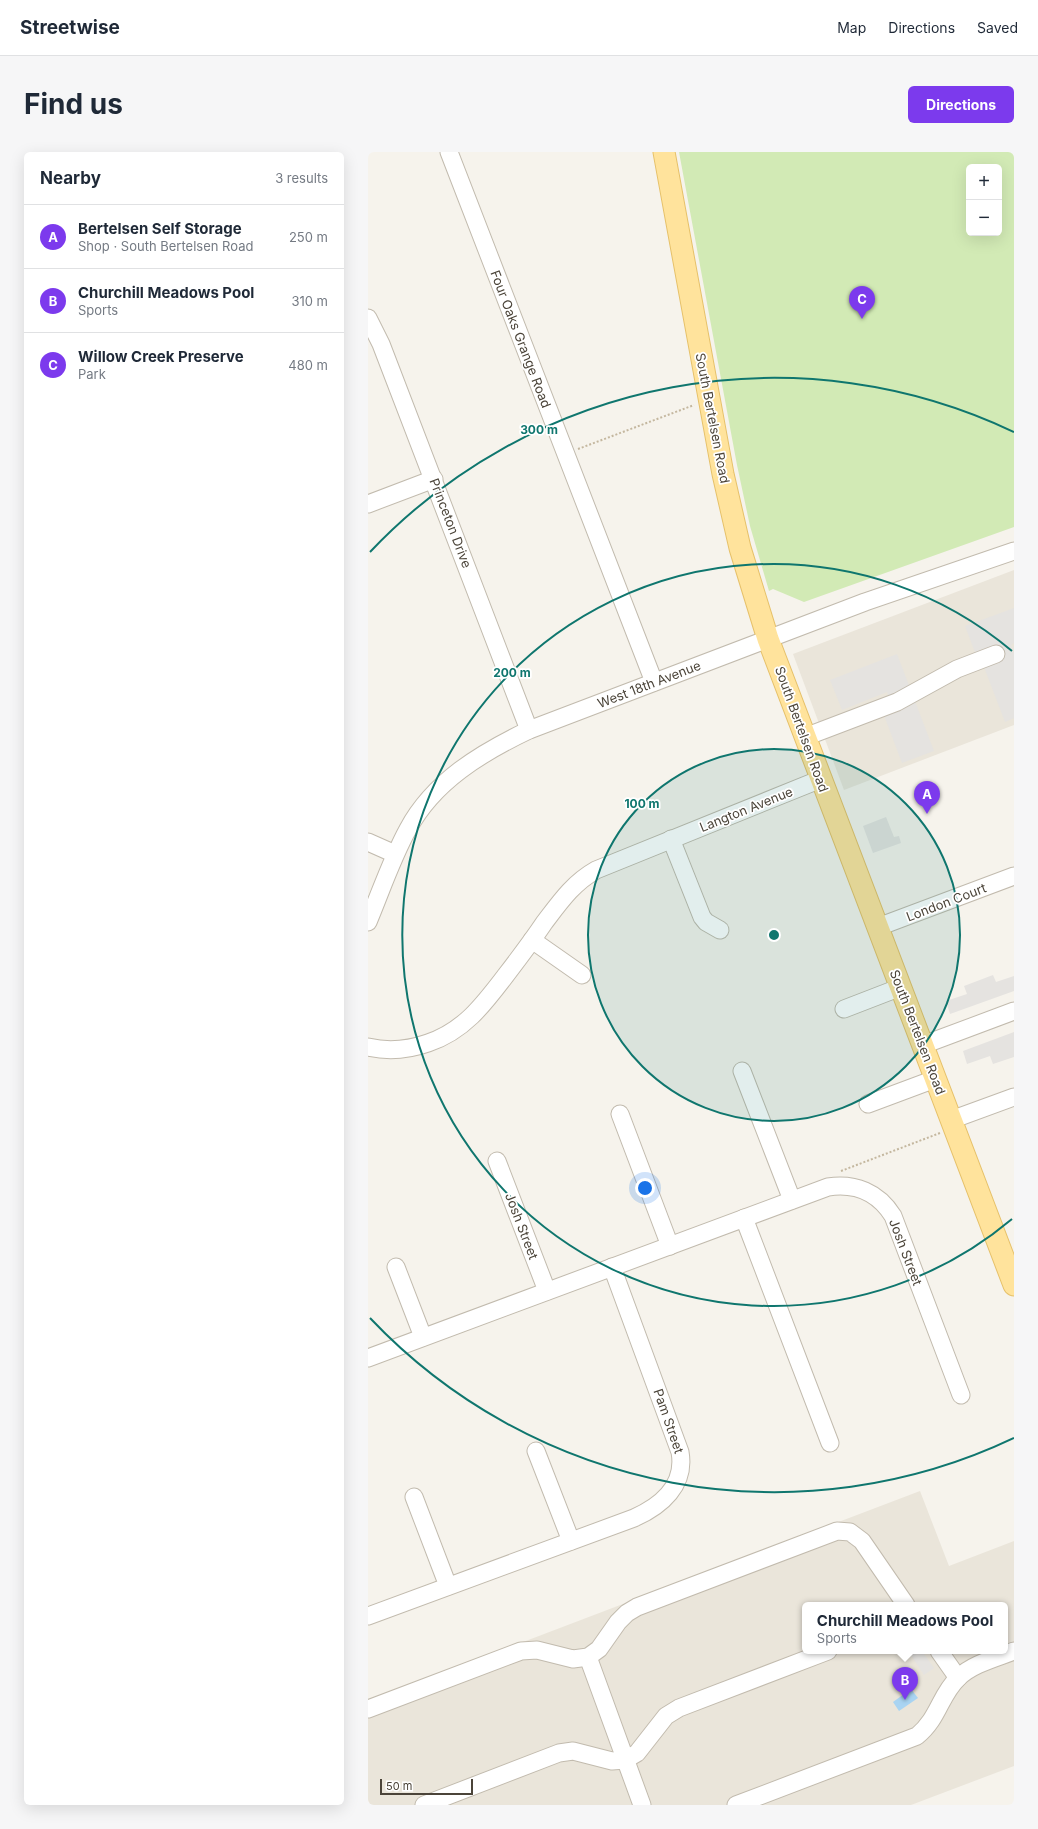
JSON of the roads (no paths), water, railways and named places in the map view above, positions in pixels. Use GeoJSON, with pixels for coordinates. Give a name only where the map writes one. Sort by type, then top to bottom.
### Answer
{"type":"FeatureCollection","features":[{"type":"Feature","properties":{"kind":"main road","name":"South Bertelsen Road"},"geometry":{"type":"LineString","coordinates":[[664,152],[724,474],[740,548],[768,639],[1014,1285]]}},
{"type":"Feature","properties":{"kind":"street","name":"Four Oaks Grange Road"},"geometry":{"type":"LineString","coordinates":[[448,152],[654,682]]}},
{"type":"Feature","properties":{"kind":"street","name":"Princeton Drive"},"geometry":{"type":"LineString","coordinates":[[368,318],[382,344],[529,730]]}},
{"type":"Feature","properties":{"kind":"street"},"geometry":{"type":"LineString","coordinates":[[368,504],[434,479]]}},
{"type":"Feature","properties":{"kind":"street","name":"West 18th Avenue"},"geometry":{"type":"LineString","coordinates":[[368,922],[395,854],[408,828],[426,802],[459,770],[495,746],[529,730],[865,602],[1014,551]]}},
{"type":"Feature","properties":{"kind":"street"},"geometry":{"type":"LineString","coordinates":[[805,737],[897,702],[957,669],[996,654]]}},
{"type":"Feature","properties":{"kind":"street","name":"Langton Avenue"},"geometry":{"type":"LineString","coordinates":[[368,1048],[390,1051],[417,1047],[441,1039],[453,1032],[477,1012],[565,894],[582,878],[596,870],[821,779]]}},
{"type":"Feature","properties":{"kind":"street"},"geometry":{"type":"LineString","coordinates":[[671,840],[702,917],[706,922],[720,930]]}},
{"type":"Feature","properties":{"kind":"street"},"geometry":{"type":"LineString","coordinates":[[368,842],[395,854]]}},
{"type":"Feature","properties":{"kind":"street","name":"London Court"},"geometry":{"type":"LineString","coordinates":[[878,927],[1014,876]]}},
{"type":"Feature","properties":{"kind":"street"},"geometry":{"type":"LineString","coordinates":[[532,940],[582,975]]}},
{"type":"Feature","properties":{"kind":"street"},"geometry":{"type":"LineString","coordinates":[[844,1009],[901,987]]}},
{"type":"Feature","properties":{"kind":"street"},"geometry":{"type":"LineString","coordinates":[[922,1045],[1014,1011]]}},
{"type":"Feature","properties":{"kind":"street"},"geometry":{"type":"LineString","coordinates":[[742,1071],[792,1200]]}},
{"type":"Feature","properties":{"kind":"street"},"geometry":{"type":"LineString","coordinates":[[868,1104],[935,1079]]}},
{"type":"Feature","properties":{"kind":"street"},"geometry":{"type":"LineString","coordinates":[[952,1124],[1014,1097]]}},
{"type":"Feature","properties":{"kind":"street"},"geometry":{"type":"LineString","coordinates":[[620,1114],[670,1246]]}},
{"type":"Feature","properties":{"kind":"street","name":"Josh Street"},"geometry":{"type":"LineString","coordinates":[[498,1161],[547,1291]]}},
{"type":"Feature","properties":{"kind":"street","name":"Josh Street"},"geometry":{"type":"LineString","coordinates":[[368,1358],[828,1187],[849,1186],[859,1188],[880,1200],[890,1211],[961,1395]]}},
{"type":"Feature","properties":{"kind":"street"},"geometry":{"type":"LineString","coordinates":[[744,1218],[830,1443]]}},
{"type":"Feature","properties":{"kind":"street","name":"Pam Street"},"geometry":{"type":"LineString","coordinates":[[368,1616],[634,1518],[657,1506],[675,1487],[680,1476],[682,1460],[678,1444],[612,1267]]}},
{"type":"Feature","properties":{"kind":"street"},"geometry":{"type":"LineString","coordinates":[[396,1268],[423,1337]]}},
{"type":"Feature","properties":{"kind":"street"},"geometry":{"type":"LineString","coordinates":[[536,1451],[571,1541]]}},
{"type":"Feature","properties":{"kind":"street"},"geometry":{"type":"LineString","coordinates":[[414,1497],[448,1586]]}},
{"type":"Feature","properties":{"kind":"street"},"geometry":{"type":"LineString","coordinates":[[368,1709],[521,1651],[538,1650],[573,1659],[588,1658],[599,1649],[618,1622],[637,1606],[837,1531],[850,1532],[862,1541],[904,1602]]}},
{"type":"Feature","properties":{"kind":"street"},"geometry":{"type":"LineString","coordinates":[[424,1805],[558,1753],[573,1751],[612,1761],[625,1760],[637,1753],[666,1716],[679,1708],[820,1654]]}},
{"type":"Feature","properties":{"kind":"street"},"geometry":{"type":"LineString","coordinates":[[941,1654],[958,1678]]}},
{"type":"Feature","properties":{"kind":"street"},"geometry":{"type":"LineString","coordinates":[[736,1805],[917,1736],[932,1721],[948,1691],[958,1678],[980,1664],[1006,1654]]}},
{"type":"Feature","properties":{"kind":"street"},"geometry":{"type":"LineString","coordinates":[[588,1658],[642,1805]]}},
{"type":"Feature","properties":{"kind":"water"},"geometry":{"type":"Polygon","coordinates":[[[911,1689],[918,1698],[899,1711],[893,1702],[911,1689]]]}},
{"type":"Feature","properties":{"kind":"place","name":"Willow Creek Preserve"},"geometry":{"type":"Point","coordinates":[862,319]}},
{"type":"Feature","properties":{"kind":"place","name":"Bertelsen Self Storage"},"geometry":{"type":"Point","coordinates":[927,814]}},
{"type":"Feature","properties":{"kind":"place","name":"Churchill Meadows Pool"},"geometry":{"type":"Point","coordinates":[905,1700]}}]}
